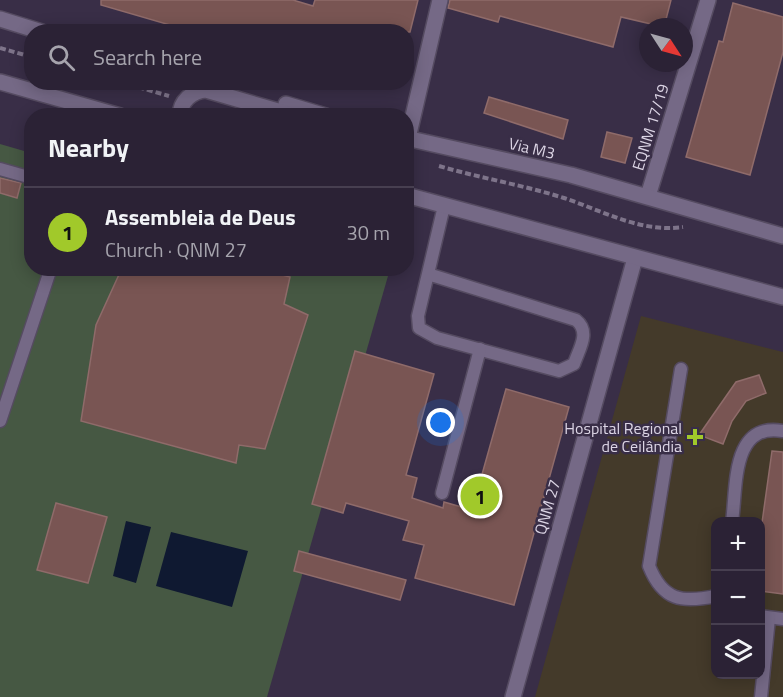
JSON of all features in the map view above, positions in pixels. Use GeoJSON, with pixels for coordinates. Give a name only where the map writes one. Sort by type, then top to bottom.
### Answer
{"type":"FeatureCollection","features":[{"type":"Feature","properties":{"kind":"main road"},"geometry":{"type":"LineString","coordinates":[[414,109],[440,0]]}},
{"type":"Feature","properties":{"kind":"main road","name":"EQNM 17/19"},"geometry":{"type":"LineString","coordinates":[[648,196],[708,0]]}},
{"type":"Feature","properties":{"kind":"main road"},"geometry":{"type":"LineString","coordinates":[[0,19],[24,26]]}},
{"type":"Feature","properties":{"kind":"main road"},"geometry":{"type":"LineString","coordinates":[[0,82],[24,90]]}},
{"type":"Feature","properties":{"kind":"main road"},"geometry":{"type":"LineString","coordinates":[[24,90],[79,108]]}},
{"type":"Feature","properties":{"kind":"main road"},"geometry":{"type":"LineString","coordinates":[[182,108],[195,91],[206,90],[268,108]]}},
{"type":"Feature","properties":{"kind":"main road"},"geometry":{"type":"LineString","coordinates":[[240,90],[300,108]]}},
{"type":"Feature","properties":{"kind":"main road","name":"Via M3"},"geometry":{"type":"LineString","coordinates":[[414,140],[571,175],[783,236]]}},
{"type":"Feature","properties":{"kind":"main road"},"geometry":{"type":"LineString","coordinates":[[414,197],[783,297]]}},
{"type":"Feature","properties":{"kind":"main road","name":"QNM 27"},"geometry":{"type":"LineString","coordinates":[[513,697],[635,258]]}},
{"type":"Feature","properties":{"kind":"lane"},"geometry":{"type":"LineString","coordinates":[[0,169],[24,176]]}},
{"type":"Feature","properties":{"kind":"lane"},"geometry":{"type":"LineString","coordinates":[[428,274],[576,320],[582,325],[585,333],[574,364],[559,371],[437,338],[419,328],[418,316],[444,206]]}},
{"type":"Feature","properties":{"kind":"lane"},"geometry":{"type":"LineString","coordinates":[[0,422],[48,276]]}},
{"type":"Feature","properties":{"kind":"lane"},"geometry":{"type":"LineString","coordinates":[[442,493],[480,349]]}},
{"type":"Feature","properties":{"kind":"lane"},"geometry":{"type":"LineString","coordinates":[[681,369],[649,566],[654,578],[676,598],[689,601],[711,597]]}},
{"type":"Feature","properties":{"kind":"lane"},"geometry":{"type":"LineString","coordinates":[[733,517],[741,455],[748,439],[758,432],[783,431]]}},
{"type":"Feature","properties":{"kind":"lane"},"geometry":{"type":"LineString","coordinates":[[765,617],[783,619]]}},
{"type":"Feature","properties":{"kind":"lane"},"geometry":{"type":"LineString","coordinates":[[761,697],[765,625]]}},
{"type":"Feature","properties":{"kind":"path"},"geometry":{"type":"LineString","coordinates":[[0,48],[24,55]]}},
{"type":"Feature","properties":{"kind":"path"},"geometry":{"type":"LineString","coordinates":[[140,90],[182,108]]}},
{"type":"Feature","properties":{"kind":"path"},"geometry":{"type":"LineString","coordinates":[[430,163],[563,198],[615,218],[667,229]]}},
{"type":"Feature","properties":{"kind":"shaded area","name":"Hospital Regional de Ceilândia"},"geometry":{"type":"Polygon","coordinates":[[[641,316],[783,352],[783,697],[535,697],[641,316]]]}},
{"type":"Feature","properties":{"kind":"green space"},"geometry":{"type":"Polygon","coordinates":[[[0,144],[24,151],[24,276],[388,276],[267,697],[0,697],[0,144]]]}},
{"type":"Feature","properties":{"kind":"water"},"geometry":{"type":"Polygon","coordinates":[[[126,521],[151,527],[136,583],[113,576],[126,521]]]}},
{"type":"Feature","properties":{"kind":"water"},"geometry":{"type":"Polygon","coordinates":[[[171,532],[248,551],[232,607],[156,586],[171,532]]]}},
{"type":"Feature","properties":{"kind":"building"},"geometry":{"type":"Polygon","coordinates":[[[101,0],[293,0],[313,6],[315,0],[418,0],[412,24],[166,24],[101,5],[101,0]]]}},
{"type":"Feature","properties":{"kind":"building"},"geometry":{"type":"Polygon","coordinates":[[[450,0],[671,0],[666,18],[639,18],[639,21],[621,17],[613,47],[500,16],[498,22],[448,8],[450,0]]]}},
{"type":"Feature","properties":{"kind":"building"},"geometry":{"type":"Polygon","coordinates":[[[733,3],[783,17],[783,52],[750,175],[686,157],[719,41],[723,42],[733,3]]]}},
{"type":"Feature","properties":{"kind":"building"},"geometry":{"type":"Polygon","coordinates":[[[489,97],[568,120],[563,139],[484,113],[489,97]]]}},
{"type":"Feature","properties":{"kind":"building"},"geometry":{"type":"Polygon","coordinates":[[[607,132],[632,138],[625,163],[601,157],[607,132]]]}},
{"type":"Feature","properties":{"kind":"building"},"geometry":{"type":"Polygon","coordinates":[[[0,178],[21,183],[17,198],[0,193],[0,178]]]}},
{"type":"Feature","properties":{"kind":"building"},"geometry":{"type":"Polygon","coordinates":[[[118,276],[286,276],[290,277],[284,304],[308,315],[265,449],[239,445],[236,463],[81,421],[96,325],[118,276]]]}},
{"type":"Feature","properties":{"kind":"building"},"geometry":{"type":"Polygon","coordinates":[[[355,351],[434,374],[406,475],[417,478],[412,498],[443,508],[444,502],[472,510],[506,389],[569,407],[514,605],[415,578],[424,545],[403,540],[409,521],[346,503],[343,513],[312,504],[355,351]]]}},
{"type":"Feature","properties":{"kind":"building"},"geometry":{"type":"Polygon","coordinates":[[[759,375],[766,393],[746,401],[732,421],[723,444],[699,435],[736,382],[759,375]]]}},
{"type":"Feature","properties":{"kind":"building"},"geometry":{"type":"Polygon","coordinates":[[[772,451],[783,452],[783,594],[765,592],[765,517],[763,517],[772,451]]]}},
{"type":"Feature","properties":{"kind":"building"},"geometry":{"type":"Polygon","coordinates":[[[56,503],[107,517],[88,583],[37,570],[56,503]]]}},
{"type":"Feature","properties":{"kind":"building"},"geometry":{"type":"Polygon","coordinates":[[[299,551],[406,580],[400,600],[294,571],[299,551]]]}},
{"type":"Feature","properties":{"kind":"place","name":"Hospital Regional de Ceilândia"},"geometry":{"type":"Point","coordinates":[695,437]}},
{"type":"Feature","properties":{"kind":"place","name":"Assembleia de Deus"},"geometry":{"type":"Point","coordinates":[480,496]}}]}
